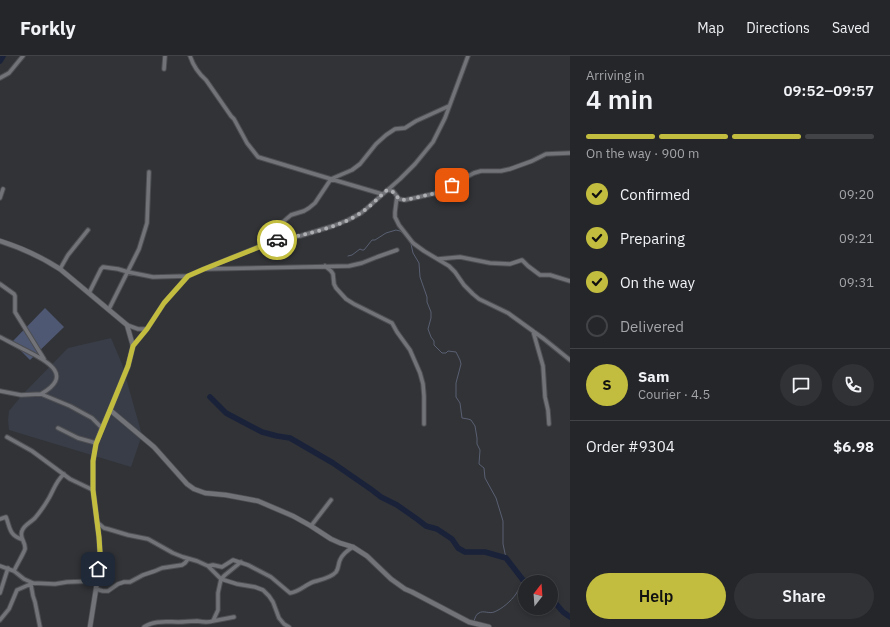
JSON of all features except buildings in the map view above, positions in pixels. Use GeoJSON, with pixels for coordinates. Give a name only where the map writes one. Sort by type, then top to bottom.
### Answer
{"type":"FeatureCollection","features":[{"type":"Feature","properties":{"kind":"street"},"geometry":{"type":"LineString","coordinates":[[0,78],[9,73],[23,56]]}},
{"type":"Feature","properties":{"kind":"street"},"geometry":{"type":"LineString","coordinates":[[164,69],[165,56]]}},
{"type":"Feature","properties":{"kind":"street"},"geometry":{"type":"LineString","coordinates":[[190,56],[201,76],[206,80],[234,119],[247,143],[258,157],[382,194]]}},
{"type":"Feature","properties":{"kind":"street"},"geometry":{"type":"LineString","coordinates":[[89,293],[102,267],[153,277],[188,276],[270,242],[300,236],[333,226],[361,213],[400,179],[430,147],[445,118],[468,56]]}},
{"type":"Feature","properties":{"kind":"street"},"geometry":{"type":"LineString","coordinates":[[270,242],[277,227],[291,215],[304,211],[315,203],[330,179],[352,170],[360,164],[376,144],[391,131],[405,128],[416,121],[449,106]]}},
{"type":"Feature","properties":{"kind":"street"},"geometry":{"type":"LineString","coordinates":[[387,190],[393,192],[399,199],[405,200],[437,193],[474,173],[481,171],[501,171],[532,161],[546,154],[570,153]]}},
{"type":"Feature","properties":{"kind":"street"},"geometry":{"type":"LineString","coordinates":[[109,309],[128,272],[147,223],[149,172]]}},
{"type":"Feature","properties":{"kind":"street"},"geometry":{"type":"LineString","coordinates":[[0,198],[3,189]]}},
{"type":"Feature","properties":{"kind":"street"},"geometry":{"type":"LineString","coordinates":[[397,196],[395,217],[413,244],[449,266],[464,285],[479,299],[508,313],[570,360]]}},
{"type":"Feature","properties":{"kind":"street"},"geometry":{"type":"LineString","coordinates":[[60,269],[88,230]]}},
{"type":"Feature","properties":{"kind":"street"},"geometry":{"type":"LineString","coordinates":[[0,241],[27,250],[48,261],[60,269],[127,325],[138,329],[147,329]]}},
{"type":"Feature","properties":{"kind":"street"},"geometry":{"type":"LineString","coordinates":[[204,269],[350,266],[397,250]]}},
{"type":"Feature","properties":{"kind":"street"},"geometry":{"type":"LineString","coordinates":[[438,259],[460,258],[490,263],[510,264],[522,260],[540,274],[555,276],[570,281]]}},
{"type":"Feature","properties":{"kind":"street"},"geometry":{"type":"LineString","coordinates":[[325,266],[333,274],[336,288],[346,298],[354,304],[392,323],[410,350],[423,384],[424,424]]}},
{"type":"Feature","properties":{"kind":"street"},"geometry":{"type":"LineString","coordinates":[[90,627],[100,552],[93,490],[93,461],[96,444],[128,366],[133,346],[147,329],[164,303],[188,276]]}},
{"type":"Feature","properties":{"kind":"street"},"geometry":{"type":"LineString","coordinates":[[0,284],[14,294],[14,309],[16,314],[45,360],[56,372],[57,376],[54,384],[41,394]]}},
{"type":"Feature","properties":{"kind":"street"},"geometry":{"type":"LineString","coordinates":[[127,325],[133,346]]}},
{"type":"Feature","properties":{"kind":"street"},"geometry":{"type":"LineString","coordinates":[[533,331],[543,366],[545,397],[549,424]]}},
{"type":"Feature","properties":{"kind":"street"},"geometry":{"type":"LineString","coordinates":[[0,338],[45,360]]}},
{"type":"Feature","properties":{"kind":"street"},"geometry":{"type":"LineString","coordinates":[[0,391],[22,395],[41,394],[70,406],[92,418],[102,428]]}},
{"type":"Feature","properties":{"kind":"street"},"geometry":{"type":"LineString","coordinates":[[110,410],[154,447],[194,490],[258,501],[293,516],[331,539],[353,547],[367,556],[391,579],[405,589],[464,620],[474,624],[490,627]]}},
{"type":"Feature","properties":{"kind":"street"},"geometry":{"type":"LineString","coordinates":[[58,428],[78,438],[96,444]]}},
{"type":"Feature","properties":{"kind":"street"},"geometry":{"type":"LineString","coordinates":[[7,437],[32,451],[70,479],[93,490]]}},
{"type":"Feature","properties":{"kind":"street"},"geometry":{"type":"LineString","coordinates":[[21,539],[22,530],[34,519],[43,507],[50,497],[59,478],[64,474]]}},
{"type":"Feature","properties":{"kind":"street"},"geometry":{"type":"LineString","coordinates":[[311,526],[331,500]]}},
{"type":"Feature","properties":{"kind":"street"},"geometry":{"type":"LineString","coordinates":[[0,519],[6,517],[12,533],[21,539],[24,544],[24,550],[14,571]]}},
{"type":"Feature","properties":{"kind":"street"},"geometry":{"type":"LineString","coordinates":[[96,521],[108,530],[148,539],[173,553],[208,566],[221,579],[263,590],[273,602],[284,624],[289,627]]}},
{"type":"Feature","properties":{"kind":"street"},"geometry":{"type":"LineString","coordinates":[[208,566],[223,567],[233,560],[241,562],[271,577],[290,593],[332,575],[338,569],[340,559],[353,547]]}},
{"type":"Feature","properties":{"kind":"street"},"geometry":{"type":"LineString","coordinates":[[96,589],[108,592],[118,584],[130,582],[143,575],[155,572],[162,568],[182,565],[188,559]]}},
{"type":"Feature","properties":{"kind":"street"},"geometry":{"type":"LineString","coordinates":[[213,621],[218,610],[218,592],[221,579],[241,562]]}},
{"type":"Feature","properties":{"kind":"street"},"geometry":{"type":"LineString","coordinates":[[0,566],[14,571],[32,584]]}},
{"type":"Feature","properties":{"kind":"street"},"geometry":{"type":"LineString","coordinates":[[0,593],[8,568]]}},
{"type":"Feature","properties":{"kind":"street"},"geometry":{"type":"LineString","coordinates":[[0,620],[9,609],[17,590],[32,584],[97,582]]}},
{"type":"Feature","properties":{"kind":"street"},"geometry":{"type":"LineString","coordinates":[[32,584],[33,596],[40,627]]}},
{"type":"Feature","properties":{"kind":"street"},"geometry":{"type":"LineString","coordinates":[[144,627],[166,621],[193,621],[205,623],[234,617]]}},
{"type":"Feature","properties":{"kind":"street"},"geometry":{"type":"LineString","coordinates":[[192,627],[193,621]]}},
{"type":"Feature","properties":{"kind":"shaded area"},"geometry":{"type":"Polygon","coordinates":[[[45,308],[64,327],[30,360],[12,342],[45,308]]]}},
{"type":"Feature","properties":{"kind":"shaded area"},"geometry":{"type":"Polygon","coordinates":[[[111,338],[122,364],[142,435],[131,467],[9,430],[9,411],[23,394],[68,348],[111,338]]]}},
{"type":"Feature","properties":{"kind":"waterway"},"geometry":{"type":"LineString","coordinates":[[0,61],[3,56]]}},
{"type":"Feature","properties":{"kind":"waterway"},"geometry":{"type":"LineString","coordinates":[[348,256],[360,249],[364,250],[372,240],[396,230],[405,235],[411,244],[413,253],[419,263],[420,277],[431,312],[428,329],[434,341],[434,345],[442,353],[446,353],[448,351],[456,352],[460,360],[461,364],[456,383],[456,397],[460,403],[462,418],[471,420],[475,426],[477,444],[480,450],[479,464],[484,468],[485,478],[496,498],[503,521],[503,544],[506,558]]}},
{"type":"Feature","properties":{"kind":"waterway"},"geometry":{"type":"LineString","coordinates":[[210,397],[226,413],[262,432],[290,438],[333,463],[381,497],[397,505],[426,526],[437,529],[452,539],[458,548],[465,552],[485,552],[506,558],[519,575]]}},
{"type":"Feature","properties":{"kind":"waterway"},"geometry":{"type":"LineString","coordinates":[[474,621],[476,616],[481,612],[490,613],[500,609],[512,599],[518,590]]}},
{"type":"Feature","properties":{"kind":"waterway"},"geometry":{"type":"LineString","coordinates":[[558,606],[570,617]]}},
{"type":"Feature","properties":{"kind":"way so far"},"geometry":{"type":"LineString","coordinates":[[277,240],[300,236],[348,220],[361,213],[387,190],[393,192],[399,199],[405,200],[437,193],[452,185]]}},
{"type":"Feature","properties":{"kind":"route"},"geometry":{"type":"LineString","coordinates":[[98,569],[100,552],[93,490],[93,461],[96,444],[128,366],[133,346],[147,329],[164,303],[188,276],[277,240]]}}]}
